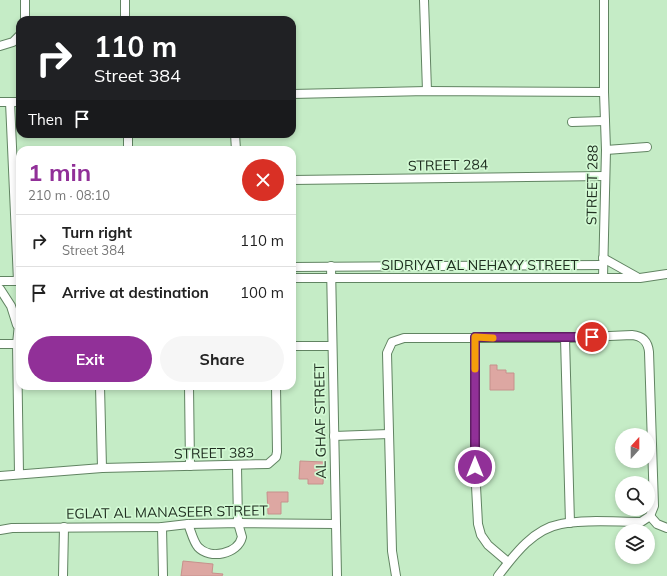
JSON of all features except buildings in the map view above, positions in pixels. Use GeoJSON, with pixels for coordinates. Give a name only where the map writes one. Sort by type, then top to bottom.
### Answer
{"type":"FeatureCollection","features":[{"type":"Feature","properties":{"kind":"street"},"geometry":{"type":"LineString","coordinates":[[25,0],[25,16]]}},
{"type":"Feature","properties":{"kind":"street"},"geometry":{"type":"LineString","coordinates":[[125,0],[126,16]]}},
{"type":"Feature","properties":{"kind":"street"},"geometry":{"type":"LineString","coordinates":[[424,0],[427,91]]}},
{"type":"Feature","properties":{"kind":"street","name":"STREET 288"},"geometry":{"type":"LineString","coordinates":[[603,278],[606,150],[604,92],[604,0]]}},
{"type":"Feature","properties":{"kind":"street"},"geometry":{"type":"LineString","coordinates":[[0,46],[13,42],[16,39]]}},
{"type":"Feature","properties":{"kind":"street"},"geometry":{"type":"LineString","coordinates":[[296,94],[427,91],[604,92]]}},
{"type":"Feature","properties":{"kind":"street"},"geometry":{"type":"LineString","coordinates":[[0,102],[16,102]]}},
{"type":"Feature","properties":{"kind":"street"},"geometry":{"type":"LineString","coordinates":[[10,102],[16,221]]}},
{"type":"Feature","properties":{"kind":"street"},"geometry":{"type":"LineString","coordinates":[[572,122],[605,121]]}},
{"type":"Feature","properties":{"kind":"street"},"geometry":{"type":"LineString","coordinates":[[606,150],[647,147]]}},
{"type":"Feature","properties":{"kind":"street","name":"STREET 284"},"geometry":{"type":"LineString","coordinates":[[296,180],[605,176]]}},
{"type":"Feature","properties":{"kind":"street"},"geometry":{"type":"LineString","coordinates":[[296,267],[603,262],[640,278]]}},
{"type":"Feature","properties":{"kind":"street","name":"AL GHAF STREET"},"geometry":{"type":"LineString","coordinates":[[331,266],[337,576]]}},
{"type":"Feature","properties":{"kind":"street","name":"SIDRIYAT AL NEHAYY STREET"},"geometry":{"type":"LineString","coordinates":[[296,278],[640,278],[667,274]]}},
{"type":"Feature","properties":{"kind":"street"},"geometry":{"type":"LineString","coordinates":[[0,281],[16,281]]}},
{"type":"Feature","properties":{"kind":"street"},"geometry":{"type":"LineString","coordinates":[[0,289],[11,306],[16,324]]}},
{"type":"Feature","properties":{"kind":"street"},"geometry":{"type":"LineString","coordinates":[[396,576],[392,550],[387,353],[392,342],[404,338],[565,338],[632,335],[642,338],[646,342],[649,352],[653,476]]}},
{"type":"Feature","properties":{"kind":"street"},"geometry":{"type":"LineString","coordinates":[[475,337],[475,467],[478,524],[481,535],[488,545],[508,562]]}},
{"type":"Feature","properties":{"kind":"street"},"geometry":{"type":"LineString","coordinates":[[565,338],[570,523]]}},
{"type":"Feature","properties":{"kind":"street"},"geometry":{"type":"LineString","coordinates":[[0,344],[16,344]]}},
{"type":"Feature","properties":{"kind":"street"},"geometry":{"type":"LineString","coordinates":[[296,346],[332,346]]}},
{"type":"Feature","properties":{"kind":"street"},"geometry":{"type":"LineString","coordinates":[[18,390],[19,474]]}},
{"type":"Feature","properties":{"kind":"street"},"geometry":{"type":"LineString","coordinates":[[100,390],[102,468]]}},
{"type":"Feature","properties":{"kind":"street"},"geometry":{"type":"LineString","coordinates":[[189,390],[190,466]]}},
{"type":"Feature","properties":{"kind":"street","name":"STREET 383"},"geometry":{"type":"LineString","coordinates":[[0,476],[102,468],[237,466],[268,464],[276,457],[278,452],[276,390]]}},
{"type":"Feature","properties":{"kind":"street"},"geometry":{"type":"LineString","coordinates":[[334,436],[389,434]]}},
{"type":"Feature","properties":{"kind":"street"},"geometry":{"type":"LineString","coordinates":[[188,524],[198,547],[206,552],[230,552],[238,546],[242,537],[238,523],[237,466]]}},
{"type":"Feature","properties":{"kind":"street"},"geometry":{"type":"LineString","coordinates":[[498,576],[508,562],[526,543],[541,532],[555,526],[570,523],[640,522],[650,516],[657,524],[667,528]]}},
{"type":"Feature","properties":{"kind":"street","name":"EGLAT AL MANASEER STREET"},"geometry":{"type":"LineString","coordinates":[[0,530],[64,527],[162,527],[188,524],[238,523],[335,524]]}},
{"type":"Feature","properties":{"kind":"street"},"geometry":{"type":"LineString","coordinates":[[64,527],[64,576]]}},
{"type":"Feature","properties":{"kind":"street"},"geometry":{"type":"LineString","coordinates":[[162,527],[163,576]]}},
{"type":"Feature","properties":{"kind":"slow traffic"},"geometry":{"type":"LineString","coordinates":[[475,369],[475,337],[493,338]]}},
{"type":"Feature","properties":{"kind":"route"},"geometry":{"type":"LineString","coordinates":[[475,467],[475,337],[592,337]]}}]}
